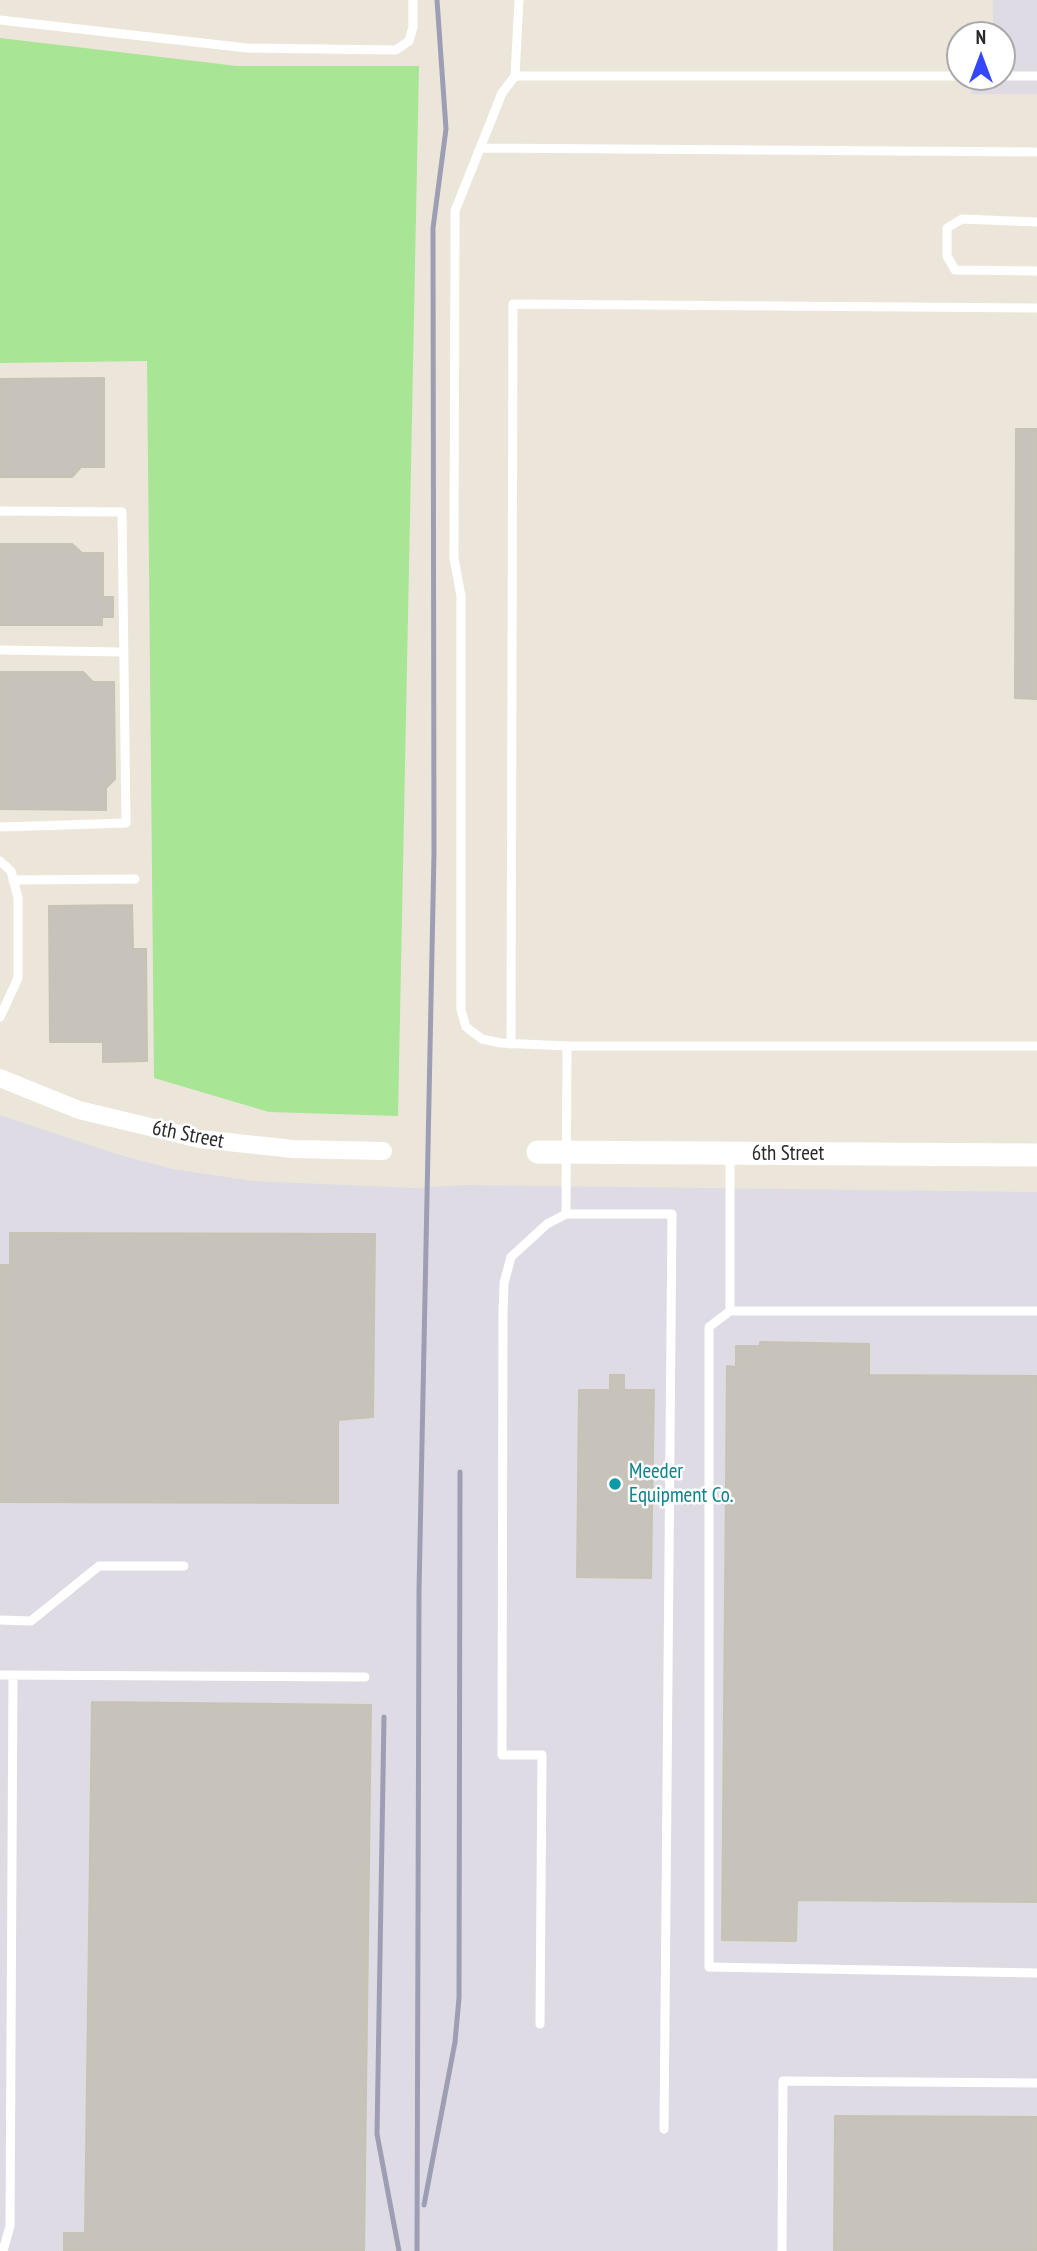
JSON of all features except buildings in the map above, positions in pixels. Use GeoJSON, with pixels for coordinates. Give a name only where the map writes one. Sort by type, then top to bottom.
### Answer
{"type":"FeatureCollection","features":[{"type":"Feature","properties":{"kind":"street","name":"6th Street"},"geometry":{"type":"LineString","coordinates":[[0,1078],[79,1110],[200,1139],[293,1149],[383,1151]]}},
{"type":"Feature","properties":{"kind":"street","name":"6th Street"},"geometry":{"type":"LineString","coordinates":[[538,1152],[1037,1155]]}},
{"type":"Feature","properties":{"kind":"lane"},"geometry":{"type":"LineString","coordinates":[[0,19],[247,48],[396,50],[409,41],[413,27],[413,0]]}},
{"type":"Feature","properties":{"kind":"lane"},"geometry":{"type":"LineString","coordinates":[[519,0],[515,76],[502,93],[455,211],[454,558],[461,596],[461,1010],[466,1027],[482,1039],[512,1044],[567,1046],[1037,1046]]}},
{"type":"Feature","properties":{"kind":"lane"},"geometry":{"type":"LineString","coordinates":[[515,76],[946,76]]}},
{"type":"Feature","properties":{"kind":"lane"},"geometry":{"type":"LineString","coordinates":[[1016,76],[1037,76]]}},
{"type":"Feature","properties":{"kind":"lane"},"geometry":{"type":"LineString","coordinates":[[480,148],[1037,152]]}},
{"type":"Feature","properties":{"kind":"lane"},"geometry":{"type":"LineString","coordinates":[[1037,222],[962,219],[947,228],[947,256],[955,270],[1037,271]]}},
{"type":"Feature","properties":{"kind":"lane"},"geometry":{"type":"LineString","coordinates":[[512,1044],[513,304],[1037,308]]}},
{"type":"Feature","properties":{"kind":"lane"},"geometry":{"type":"LineString","coordinates":[[0,511],[122,512],[126,823],[0,827]]}},
{"type":"Feature","properties":{"kind":"lane"},"geometry":{"type":"LineString","coordinates":[[0,650],[124,652]]}},
{"type":"Feature","properties":{"kind":"lane"},"geometry":{"type":"LineString","coordinates":[[0,861],[11,871],[18,898],[18,978],[0,1017]]}},
{"type":"Feature","properties":{"kind":"lane"},"geometry":{"type":"LineString","coordinates":[[13,880],[135,879]]}},
{"type":"Feature","properties":{"kind":"lane"},"geometry":{"type":"LineString","coordinates":[[566,1214],[567,1046]]}},
{"type":"Feature","properties":{"kind":"lane"},"geometry":{"type":"LineString","coordinates":[[730,1153],[730,1311]]}},
{"type":"Feature","properties":{"kind":"lane"},"geometry":{"type":"LineString","coordinates":[[540,2024],[542,1755],[502,1755],[504,1283],[512,1257],[547,1224],[566,1214],[672,1214],[664,2129]]}},
{"type":"Feature","properties":{"kind":"lane"},"geometry":{"type":"LineString","coordinates":[[1037,1311],[730,1311],[709,1327],[709,1967],[1037,1973]]}},
{"type":"Feature","properties":{"kind":"lane"},"geometry":{"type":"LineString","coordinates":[[0,1620],[31,1621],[99,1566],[184,1566]]}},
{"type":"Feature","properties":{"kind":"lane"},"geometry":{"type":"LineString","coordinates":[[0,1675],[365,1677]]}},
{"type":"Feature","properties":{"kind":"lane"},"geometry":{"type":"LineString","coordinates":[[3,2251],[10,2226],[13,1675]]}},
{"type":"Feature","properties":{"kind":"lane"},"geometry":{"type":"LineString","coordinates":[[782,2251],[783,2081],[1037,2083]]}},
{"type":"Feature","properties":{"kind":"shaded area"},"geometry":{"type":"Polygon","coordinates":[[[993,0],[1037,0],[1037,94],[971,94],[971,91],[1016,91],[1016,21],[993,21],[993,0]]]}},
{"type":"Feature","properties":{"kind":"shaded area"},"geometry":{"type":"Polygon","coordinates":[[[0,1115],[120,1155],[173,1169],[253,1181],[415,1188],[465,1185],[1037,1192],[1037,2251],[0,2251],[0,1115]]]}},
{"type":"Feature","properties":{"kind":"green space"},"geometry":{"type":"Polygon","coordinates":[[[0,38],[237,66],[419,66],[398,1116],[269,1112],[154,1078],[147,361],[0,363],[0,38]]]}},
{"type":"Feature","properties":{"kind":"railway"},"geometry":{"type":"LineString","coordinates":[[417,2251],[419,1591],[434,853],[433,228],[446,129],[437,0]]}},
{"type":"Feature","properties":{"kind":"railway"},"geometry":{"type":"LineString","coordinates":[[424,2205],[455,2042],[459,1998],[460,1472]]}},
{"type":"Feature","properties":{"kind":"railway"},"geometry":{"type":"LineString","coordinates":[[384,1717],[377,2134],[399,2251]]}},
{"type":"Feature","properties":{"kind":"place","name":"Meeder Equipment Co."},"geometry":{"type":"Point","coordinates":[615,1484]}}]}
